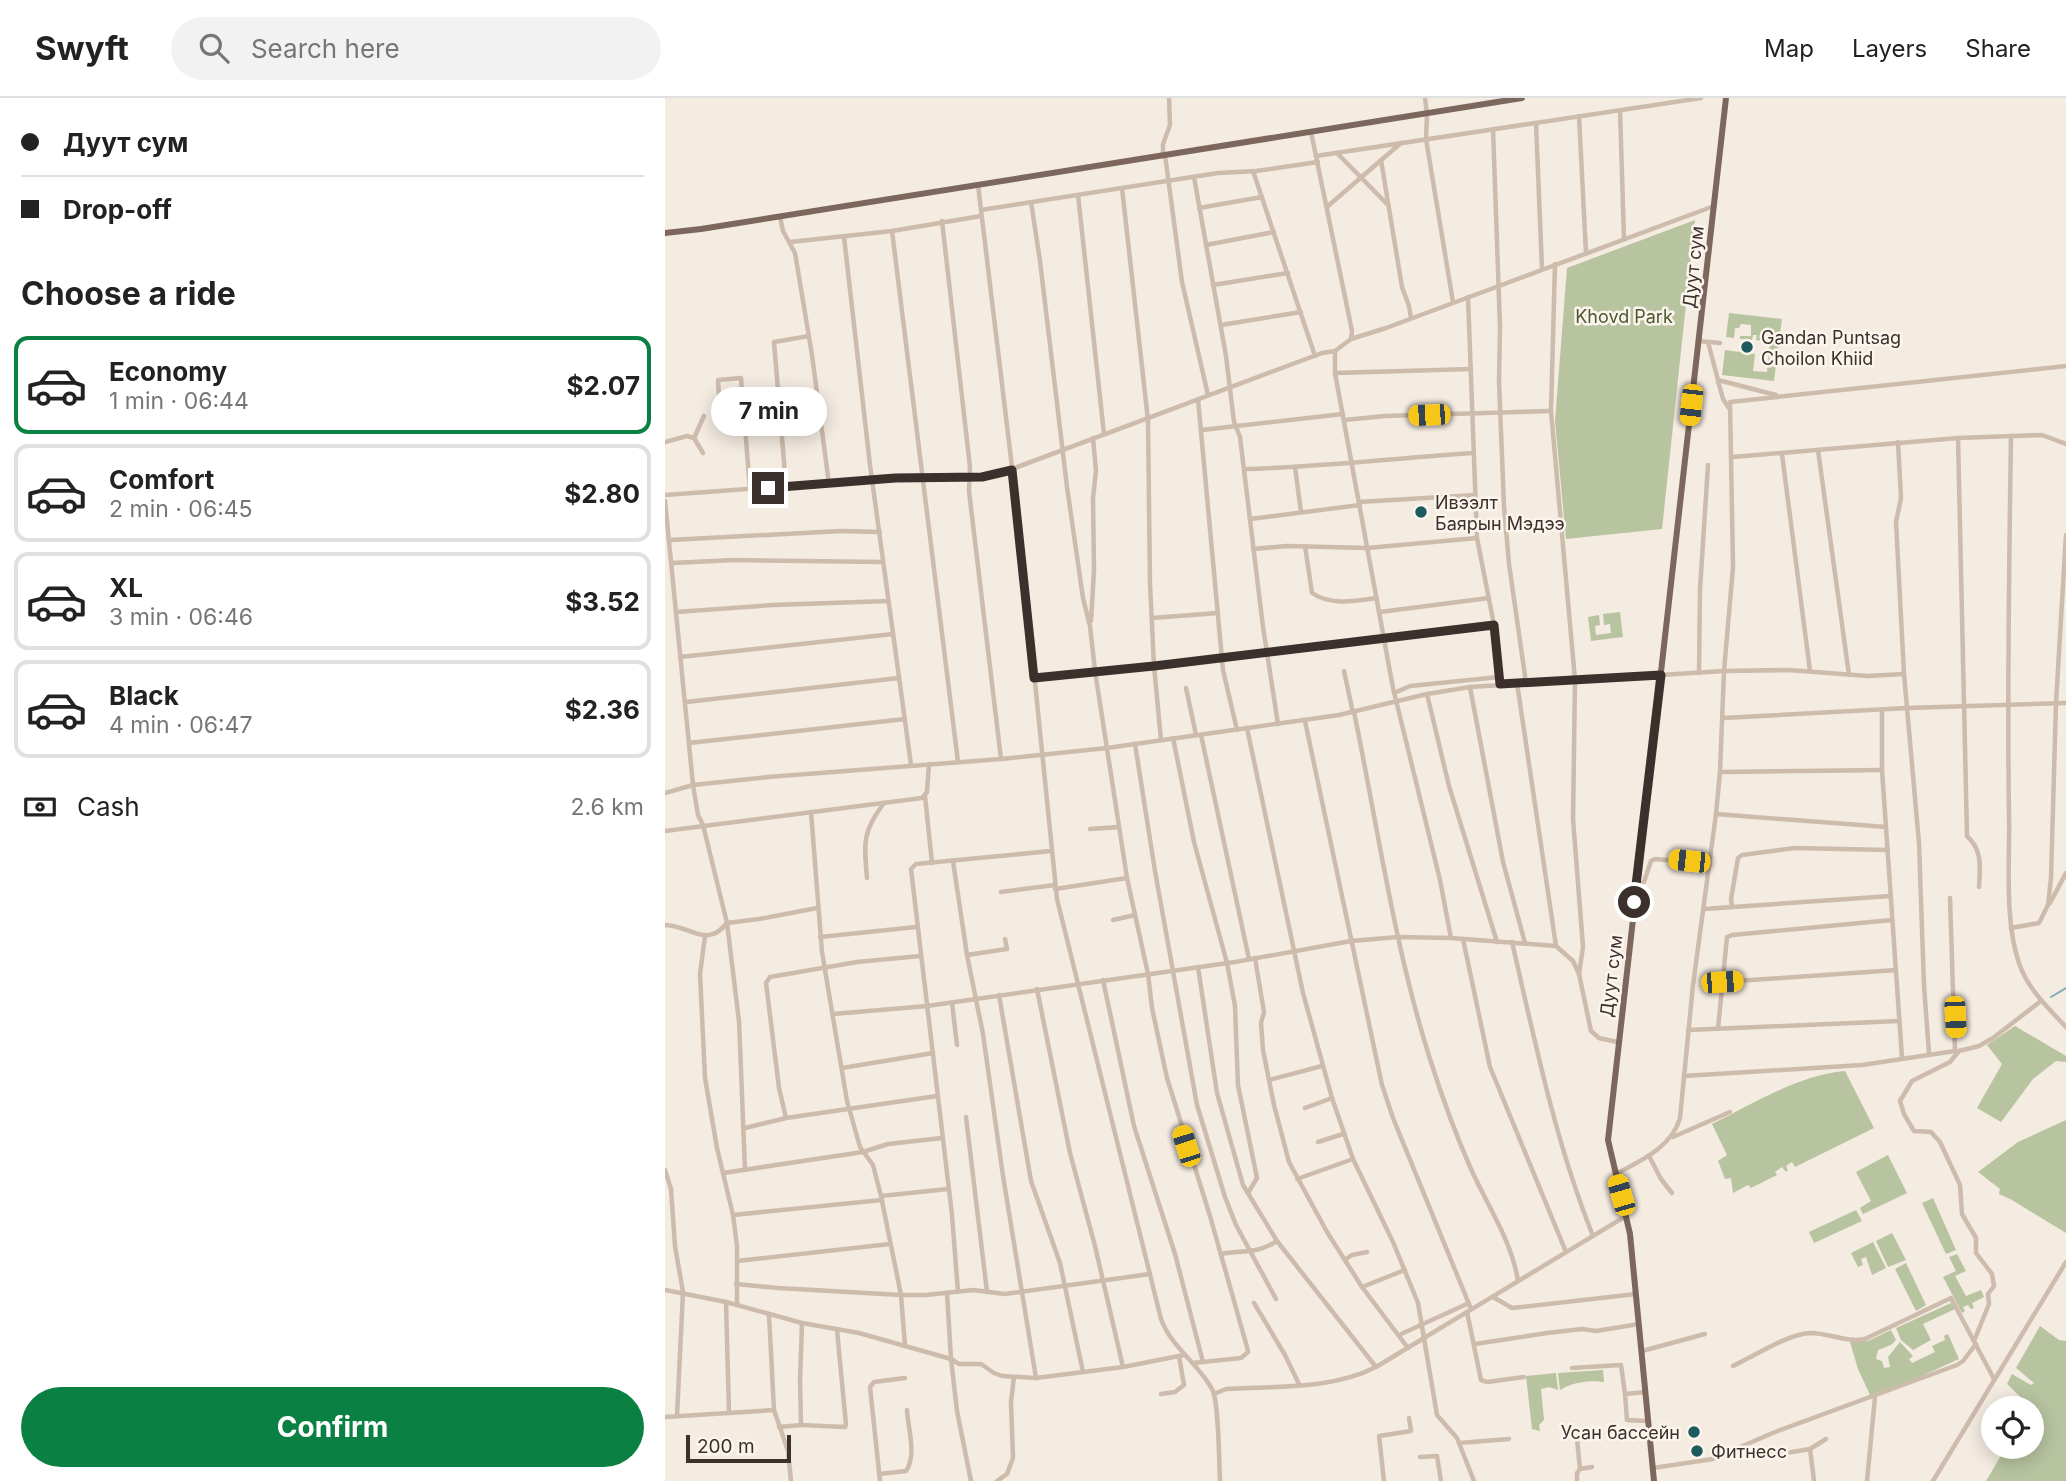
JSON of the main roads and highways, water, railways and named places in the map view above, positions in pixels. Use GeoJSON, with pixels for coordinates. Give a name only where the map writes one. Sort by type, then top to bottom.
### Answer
{"type":"FeatureCollection","features":[{"type":"Feature","properties":{"kind":"main road"},"geometry":{"type":"LineString","coordinates":[[665,233],[978,186],[1522,98]]}},
{"type":"Feature","properties":{"kind":"main road","name":"Дуут сум"},"geometry":{"type":"LineString","coordinates":[[1654,1481],[1626,1216],[1608,1140],[1726,98]]}},
{"type":"Feature","properties":{"kind":"waterway"},"geometry":{"type":"LineString","coordinates":[[2051,997],[2066,988]]}},
{"type":"Feature","properties":{"kind":"place","name":"Gandan Puntsag Choilon Khiid"},"geometry":{"type":"Point","coordinates":[1747,347]}},
{"type":"Feature","properties":{"kind":"place","name":"Ивээлт Баярын Мэдээ"},"geometry":{"type":"Point","coordinates":[1421,512]}},
{"type":"Feature","properties":{"kind":"place","name":"Усан бассейн"},"geometry":{"type":"Point","coordinates":[1694,1432]}},
{"type":"Feature","properties":{"kind":"place","name":"Фитнесс"},"geometry":{"type":"Point","coordinates":[1697,1451]}},
{"type":"Feature","properties":{"kind":"park label","name":"Khovd Park"},"geometry":{"type":"Point","coordinates":[1624,316]}}]}
